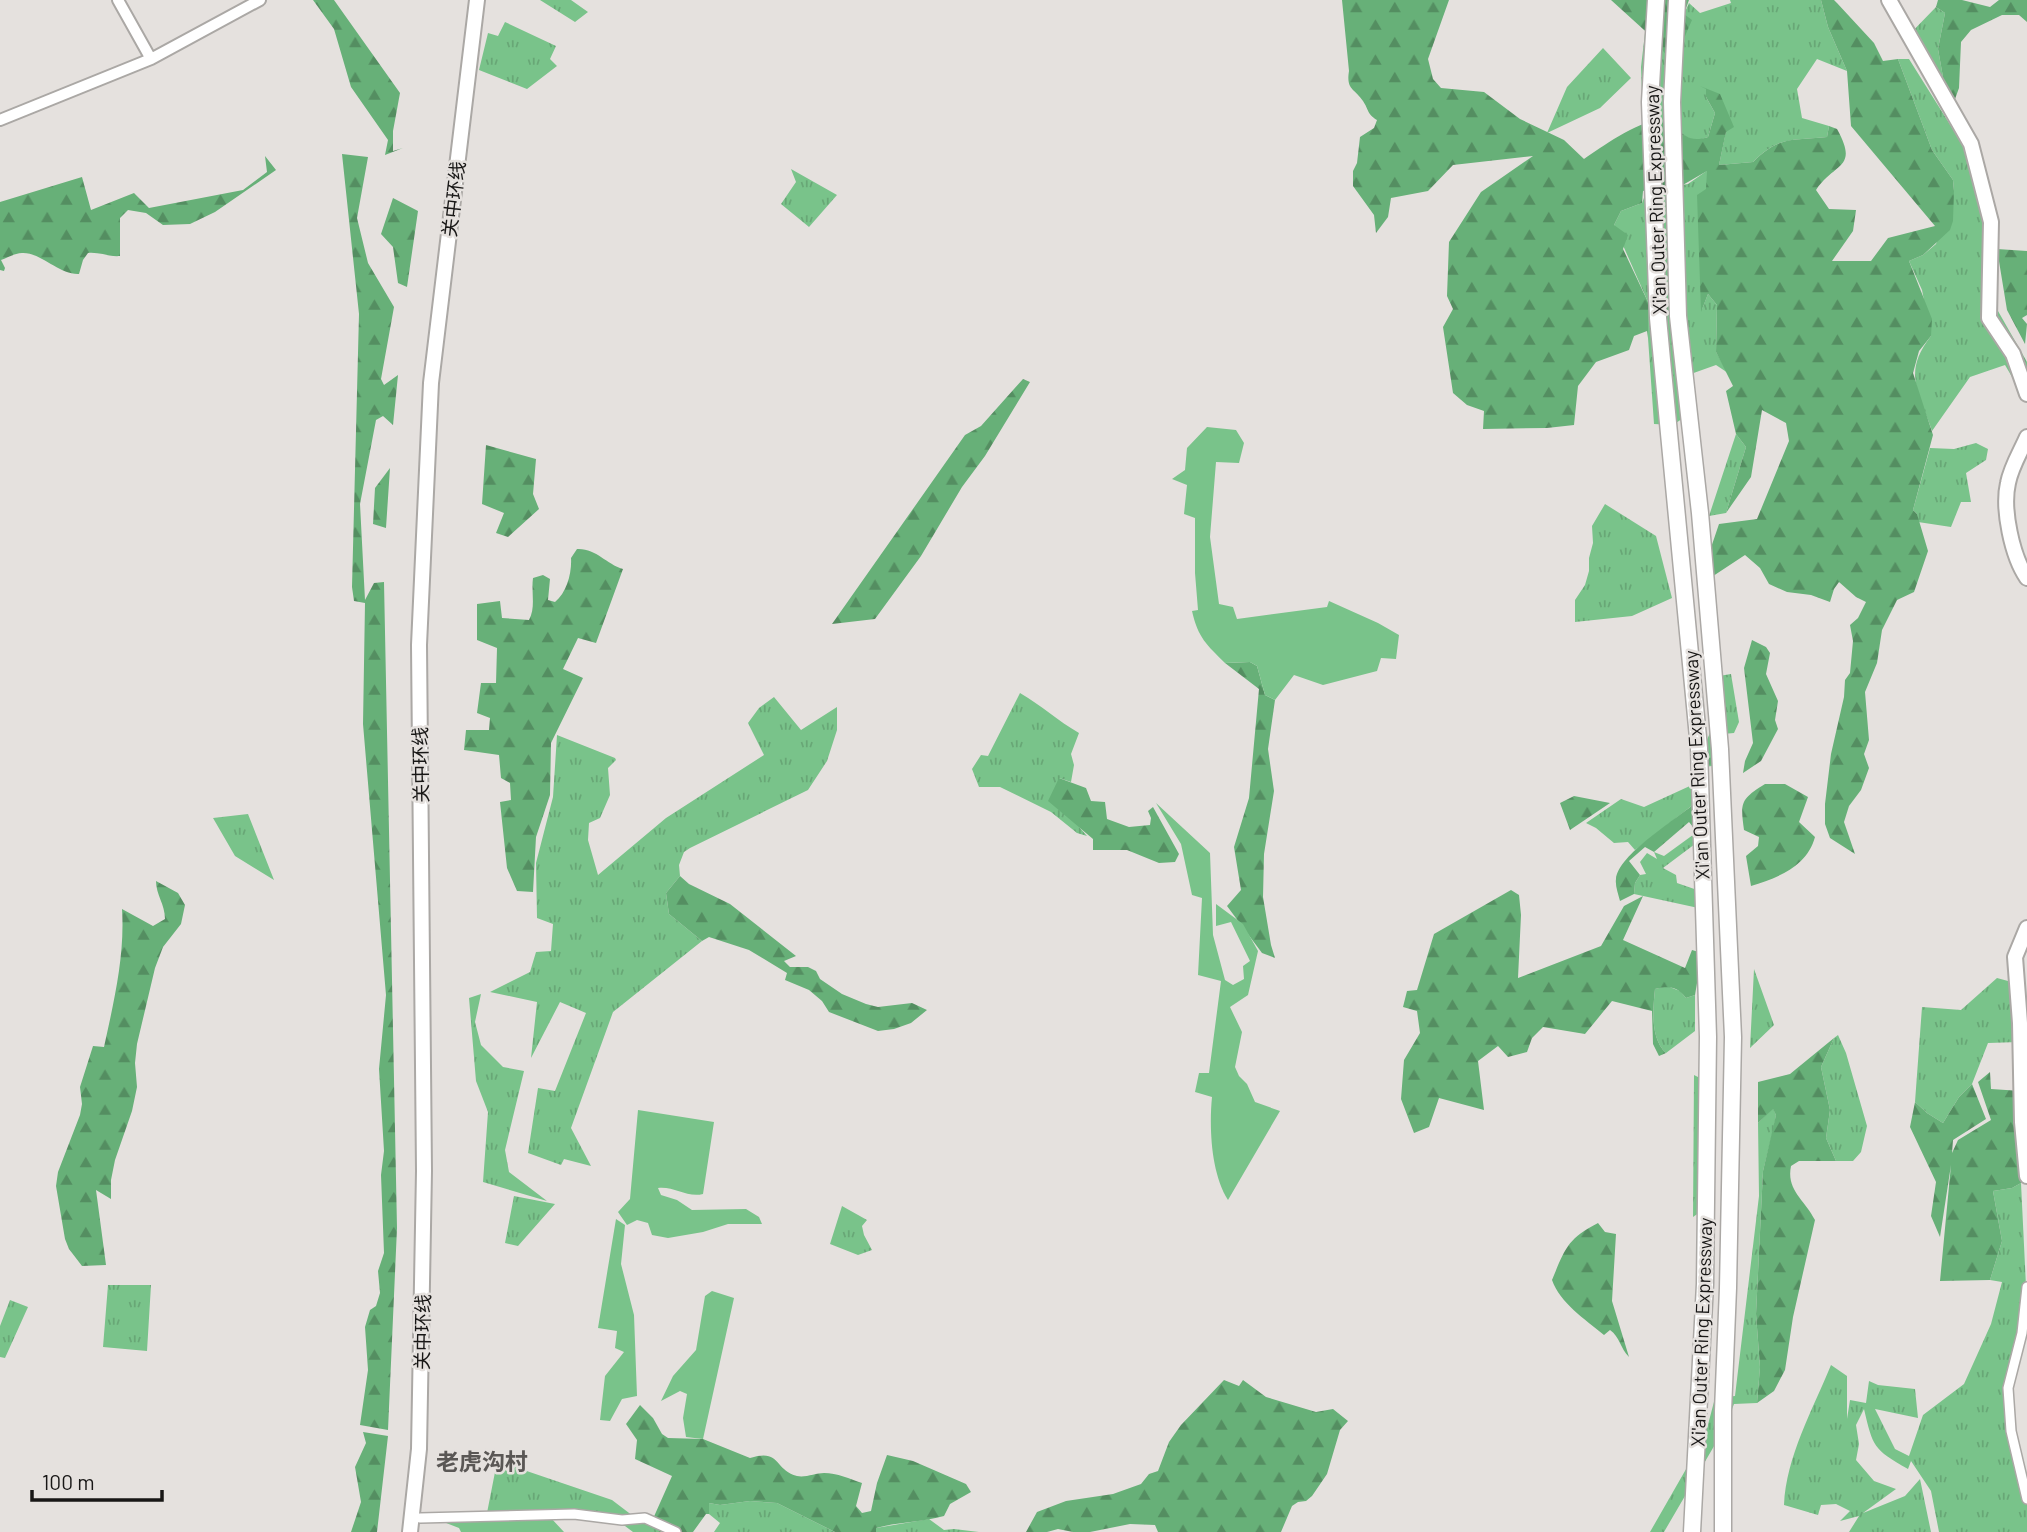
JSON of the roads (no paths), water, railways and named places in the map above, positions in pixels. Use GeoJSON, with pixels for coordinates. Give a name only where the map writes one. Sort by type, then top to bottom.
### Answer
{"type":"FeatureCollection","features":[{"type":"Feature","properties":{"kind":"highway","name":"Xi'an Outer Ring Expressway"},"geometry":{"type":"LineString","coordinates":[[1656,0],[1650,102],[1658,318],[1699,748],[1708,1037],[1705,1284],[1692,1532]]}},
{"type":"Feature","properties":{"kind":"highway","name":"Xi'an Outer Ring Expressway"},"geometry":{"type":"LineString","coordinates":[[1677,0],[1672,102],[1678,316],[1700,513],[1720,749],[1732,1065],[1723,1411],[1723,1532]]}},
{"type":"Feature","properties":{"kind":"main road","name":"关中环线"},"geometry":{"type":"LineString","coordinates":[[410,1532],[419,1449],[425,1171],[419,631],[431,383],[477,0]]}},
{"type":"Feature","properties":{"kind":"main road","name":"关中环线"},"geometry":{"type":"LineString","coordinates":[[419,1525],[427,1449],[432,1171],[426,645],[439,384],[485,0]]}},
{"type":"Feature","properties":{"kind":"main road"},"geometry":{"type":"LineString","coordinates":[[1889,0],[1971,144],[1991,222],[1989,318],[2012,354],[2027,394]]}},
{"type":"Feature","properties":{"kind":"main road"},"geometry":{"type":"LineString","coordinates":[[2027,437],[2008,483],[2007,522],[2021,570],[2027,578]]}},
{"type":"Feature","properties":{"kind":"main road"},"geometry":{"type":"LineString","coordinates":[[2027,928],[2015,957],[2027,1177]]}},
{"type":"Feature","properties":{"kind":"street"},"geometry":{"type":"LineString","coordinates":[[118,0],[151,59]]}},
{"type":"Feature","properties":{"kind":"street"},"geometry":{"type":"LineString","coordinates":[[0,120],[151,59],[260,0]]}},
{"type":"Feature","properties":{"kind":"street"},"geometry":{"type":"LineString","coordinates":[[2027,1287],[2022,1333],[2008,1388],[2011,1431],[2027,1499]]}},
{"type":"Feature","properties":{"kind":"street"},"geometry":{"type":"LineString","coordinates":[[419,1525],[444,1519],[574,1514],[621,1520],[645,1518],[676,1532]]}},
{"type":"Feature","properties":{"kind":"district","name":"老虎沟村"},"geometry":{"type":"Point","coordinates":[482,1461]}}]}
